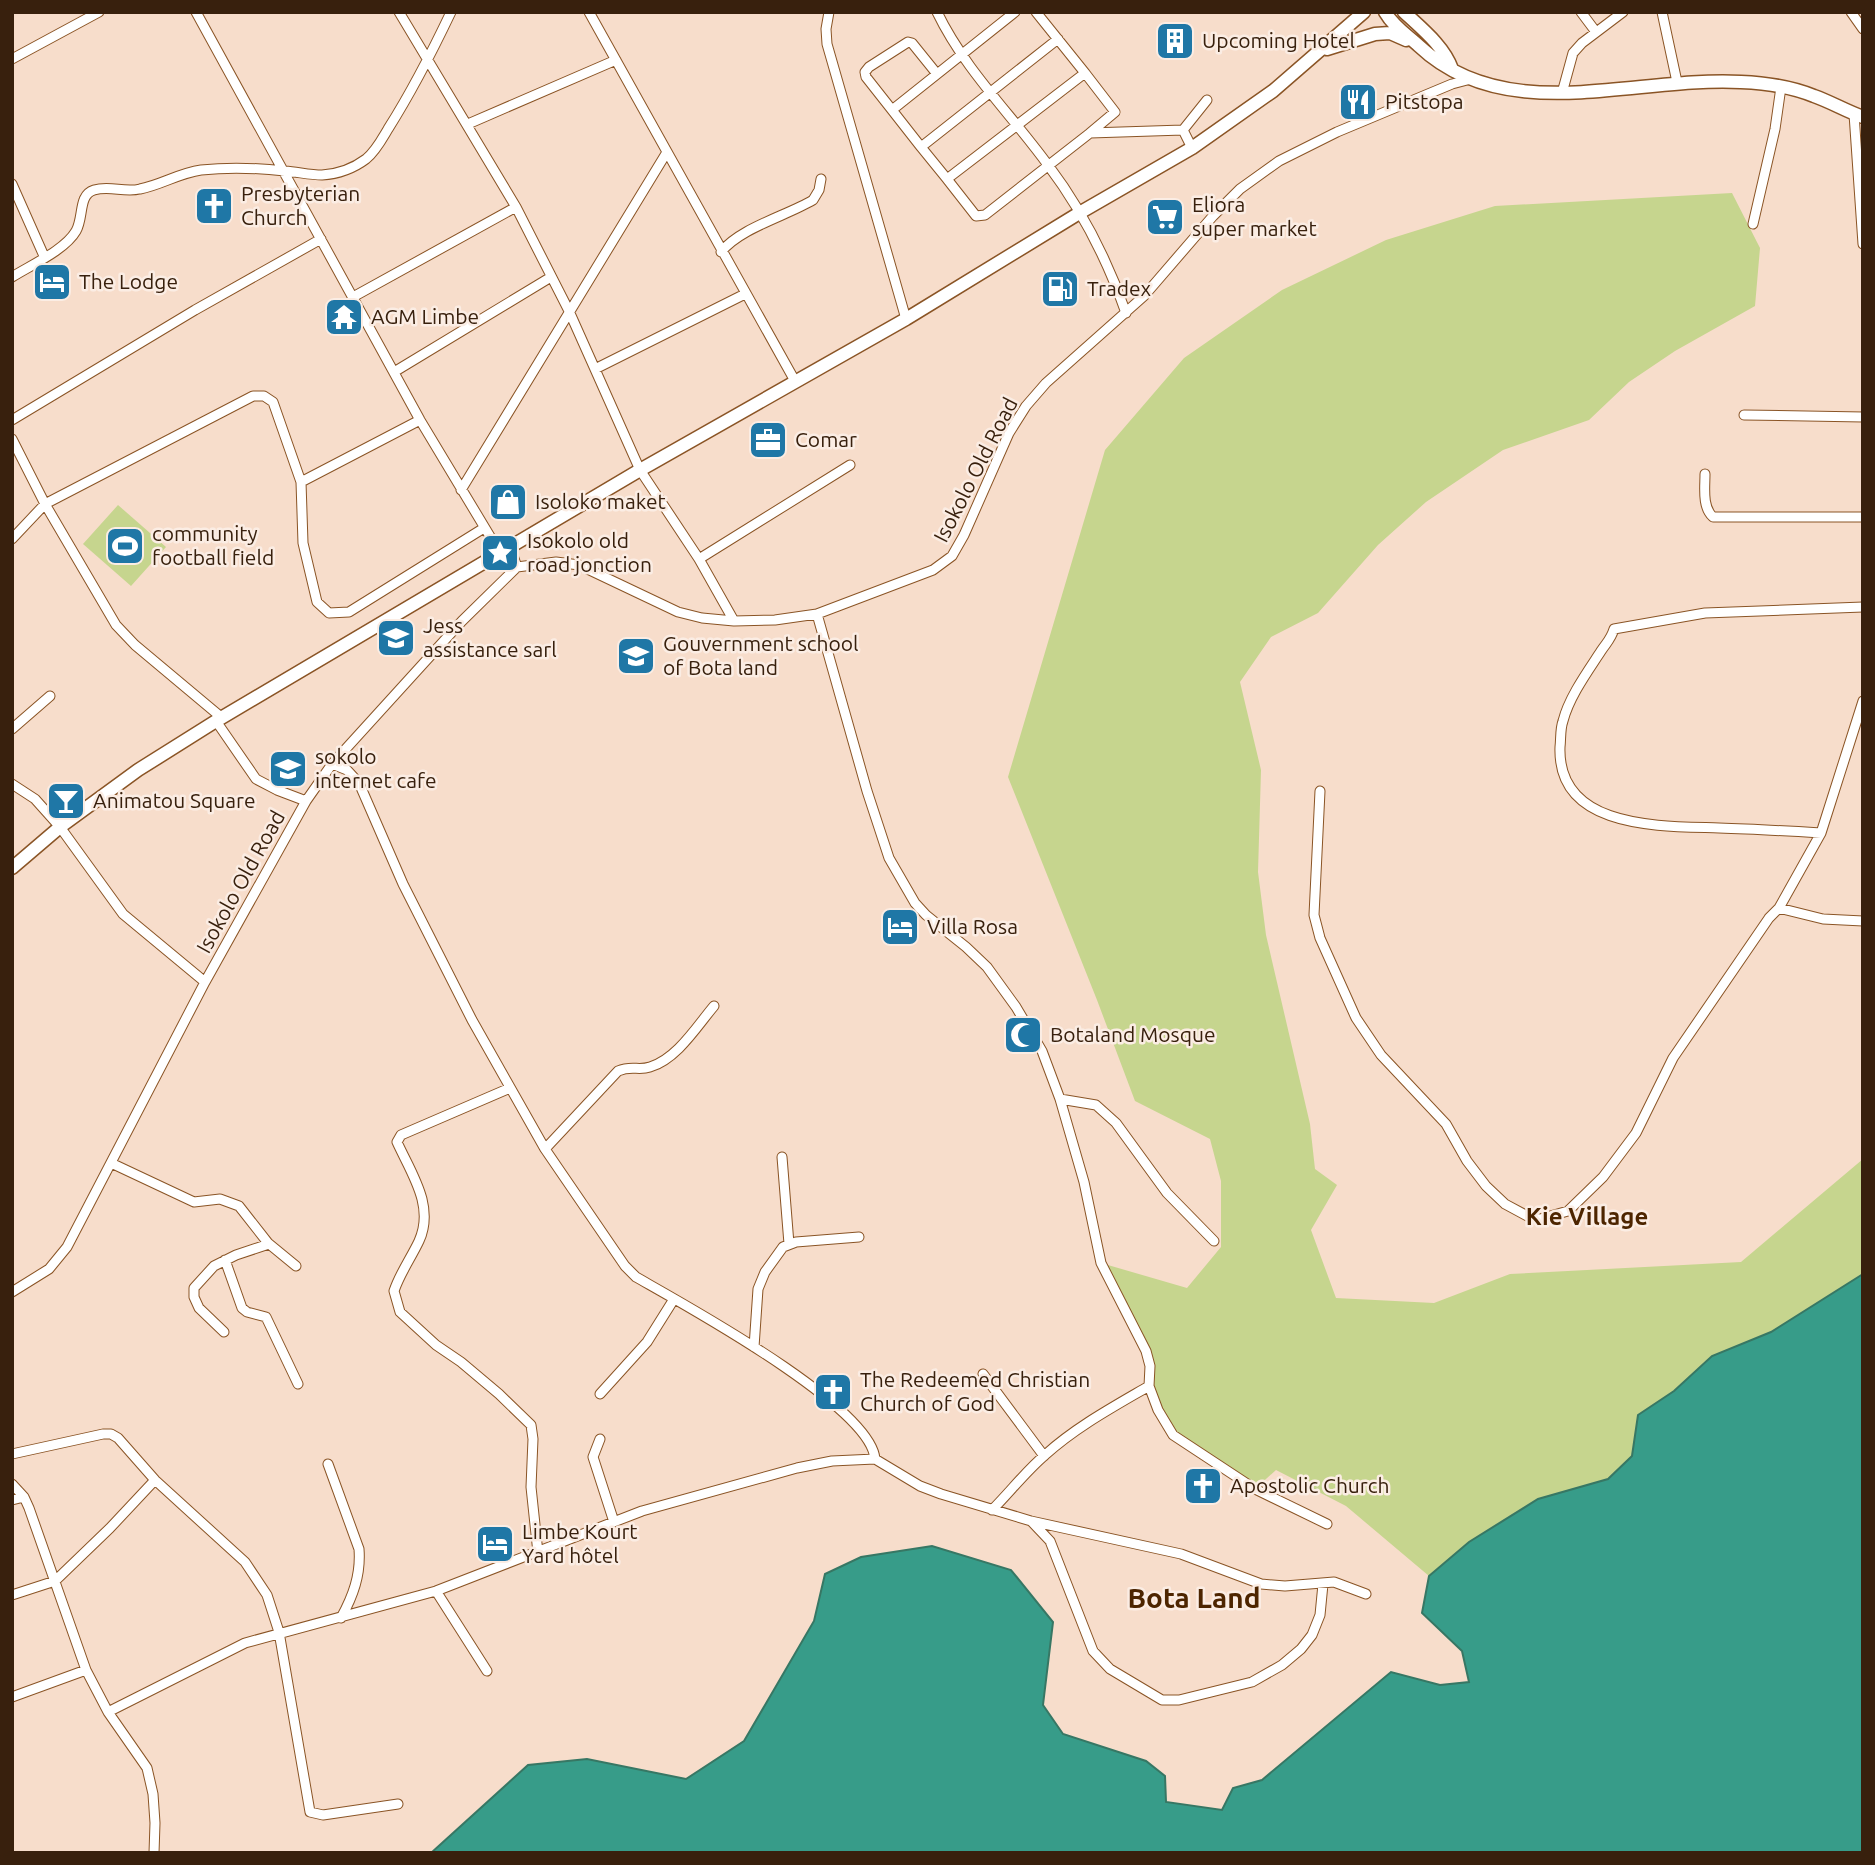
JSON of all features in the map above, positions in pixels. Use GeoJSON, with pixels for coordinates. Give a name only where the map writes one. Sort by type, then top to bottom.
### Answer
{"type":"FeatureCollection","features":[{"type":"Feature","properties":{"kind":"highway"},"geometry":{"type":"LineString","coordinates":[[12,868],[60,827],[138,770],[218,719],[640,470],[906,319],[1192,148],[1273,91],[1364,12]]}},
{"type":"Feature","properties":{"kind":"highway"},"geometry":{"type":"LineString","coordinates":[[1385,12],[1390,20],[1441,65],[1495,87],[1591,93],[1677,82],[1742,82],[1811,94],[1858,115]]}},
{"type":"Feature","properties":{"kind":"highway"},"geometry":{"type":"LineString","coordinates":[[1404,12],[1429,35],[1452,69]]}},
{"type":"Feature","properties":{"kind":"highway"},"geometry":{"type":"LineString","coordinates":[[1421,12],[1429,35]]}},
{"type":"Feature","properties":{"kind":"highway"},"geometry":{"type":"LineString","coordinates":[[1320,52],[1375,34],[1391,33],[1418,45]]}},
{"type":"Feature","properties":{"kind":"street"},"geometry":{"type":"LineString","coordinates":[[12,59],[99,12]]}},
{"type":"Feature","properties":{"kind":"street"},"geometry":{"type":"LineString","coordinates":[[196,12],[420,420],[484,528],[517,567]]}},
{"type":"Feature","properties":{"kind":"street"},"geometry":{"type":"LineString","coordinates":[[399,12],[516,207],[569,311],[640,470],[699,559],[734,621]]}},
{"type":"Feature","properties":{"kind":"street"},"geometry":{"type":"LineString","coordinates":[[12,277],[65,244],[82,218],[83,199],[94,190],[112,188],[132,191],[202,170],[283,171],[321,175],[337,173],[365,160],[403,106],[429,61],[451,12]]}},
{"type":"Feature","properties":{"kind":"street"},"geometry":{"type":"LineString","coordinates":[[589,12],[795,381]]}},
{"type":"Feature","properties":{"kind":"street"},"geometry":{"type":"LineString","coordinates":[[829,12],[827,44],[906,319]]}},
{"type":"Feature","properties":{"kind":"street"},"geometry":{"type":"LineString","coordinates":[[937,12],[962,56],[1048,164],[1081,212],[1105,258],[1126,313]]}},
{"type":"Feature","properties":{"kind":"street"},"geometry":{"type":"LineString","coordinates":[[892,110],[1015,12]]}},
{"type":"Feature","properties":{"kind":"street"},"geometry":{"type":"LineString","coordinates":[[937,74],[912,43],[908,42],[865,72],[866,77],[976,216],[985,215],[1115,113],[1036,12]]}},
{"type":"Feature","properties":{"kind":"street"},"geometry":{"type":"LineString","coordinates":[[1581,12],[1596,32]]}},
{"type":"Feature","properties":{"kind":"street"},"geometry":{"type":"LineString","coordinates":[[1562,93],[1573,53],[1623,12]]}},
{"type":"Feature","properties":{"kind":"street"},"geometry":{"type":"LineString","coordinates":[[1662,12],[1677,82]]}},
{"type":"Feature","properties":{"kind":"street"},"geometry":{"type":"LineString","coordinates":[[1851,12],[1863,29]]}},
{"type":"Feature","properties":{"kind":"street"},"geometry":{"type":"LineString","coordinates":[[921,147],[1058,39]]}},
{"type":"Feature","properties":{"kind":"street"},"geometry":{"type":"LineString","coordinates":[[468,124],[616,60]]}},
{"type":"Feature","properties":{"kind":"street"},"geometry":{"type":"LineString","coordinates":[[947,178],[1085,73]]}},
{"type":"Feature","properties":{"kind":"street","name":"Isokolo Old Road"},"geometry":{"type":"LineString","coordinates":[[12,1292],[36,1279],[57,1261],[67,1247],[205,982],[306,801],[332,764],[462,621],[517,567],[556,562],[579,565],[678,612],[702,618],[734,621],[775,620],[817,614],[933,570],[952,556],[964,535],[1010,433],[1026,406],[1046,383],[1144,296],[1240,189],[1279,160],[1336,132],[1452,84],[1471,79]]}},
{"type":"Feature","properties":{"kind":"street"},"geometry":{"type":"LineString","coordinates":[[1753,224],[1775,129],[1781,87]]}},
{"type":"Feature","properties":{"kind":"street"},"geometry":{"type":"LineString","coordinates":[[1183,130],[1206,100]]}},
{"type":"Feature","properties":{"kind":"street"},"geometry":{"type":"LineString","coordinates":[[1858,115],[1863,244]]}},
{"type":"Feature","properties":{"kind":"street"},"geometry":{"type":"LineString","coordinates":[[1090,133],[1183,130]]}},
{"type":"Feature","properties":{"kind":"street"},"geometry":{"type":"LineString","coordinates":[[1183,130],[1192,148]]}},
{"type":"Feature","properties":{"kind":"street"},"geometry":{"type":"LineString","coordinates":[[461,490],[667,152]]}},
{"type":"Feature","properties":{"kind":"street"},"geometry":{"type":"LineString","coordinates":[[722,252],[728,244],[747,233],[813,200],[821,179]]}},
{"type":"Feature","properties":{"kind":"street"},"geometry":{"type":"LineString","coordinates":[[12,184],[44,256]]}},
{"type":"Feature","properties":{"kind":"street"},"geometry":{"type":"LineString","coordinates":[[353,297],[516,207]]}},
{"type":"Feature","properties":{"kind":"street"},"geometry":{"type":"LineString","coordinates":[[12,420],[195,310],[321,239]]}},
{"type":"Feature","properties":{"kind":"street"},"geometry":{"type":"LineString","coordinates":[[394,372],[551,277]]}},
{"type":"Feature","properties":{"kind":"street"},"geometry":{"type":"LineString","coordinates":[[595,369],[745,294]]}},
{"type":"Feature","properties":{"kind":"street"},"geometry":{"type":"LineString","coordinates":[[12,539],[45,504],[253,396],[264,396],[273,402],[301,482],[303,543],[317,602],[329,613],[349,612],[484,528]]}},
{"type":"Feature","properties":{"kind":"street"},"geometry":{"type":"LineString","coordinates":[[1744,415],[1863,418]]}},
{"type":"Feature","properties":{"kind":"street"},"geometry":{"type":"LineString","coordinates":[[301,482],[420,420]]}},
{"type":"Feature","properties":{"kind":"street"},"geometry":{"type":"LineString","coordinates":[[12,439],[45,504],[116,625],[218,719],[256,779],[306,801]]}},
{"type":"Feature","properties":{"kind":"street"},"geometry":{"type":"LineString","coordinates":[[699,559],[850,465]]}},
{"type":"Feature","properties":{"kind":"street"},"geometry":{"type":"LineString","coordinates":[[1705,474],[1705,504],[1713,517],[1863,517]]}},
{"type":"Feature","properties":{"kind":"street"},"geometry":{"type":"LineString","coordinates":[[1821,833],[1628,822],[1593,809],[1576,795],[1563,778],[1560,761],[1561,728],[1575,694],[1610,641],[1614,629],[1705,612],[1863,607]]}},
{"type":"Feature","properties":{"kind":"street"},"geometry":{"type":"LineString","coordinates":[[817,614],[889,858],[915,903],[978,957],[1003,988],[1042,1051],[1060,1099],[1084,1182],[1101,1263],[1146,1351],[1150,1366],[1149,1386],[1158,1410],[1173,1436],[1255,1489],[1327,1524]]}},
{"type":"Feature","properties":{"kind":"street"},"geometry":{"type":"LineString","coordinates":[[12,729],[50,696]]}},
{"type":"Feature","properties":{"kind":"street"},"geometry":{"type":"LineString","coordinates":[[1320,791],[1314,915],[1320,938],[1356,1018],[1381,1055],[1446,1124],[1467,1161],[1486,1186],[1506,1204],[1531,1218],[1541,1219],[1568,1211],[1603,1177],[1632,1139],[1665,1072],[1678,1052],[1769,918],[1779,908],[1821,833],[1863,701]]}},
{"type":"Feature","properties":{"kind":"street"},"geometry":{"type":"LineString","coordinates":[[332,764],[347,770],[359,783],[419,916],[472,1020],[545,1149],[631,1272],[811,1384],[865,1437],[874,1451],[875,1459]]}},
{"type":"Feature","properties":{"kind":"street"},"geometry":{"type":"LineString","coordinates":[[12,784],[35,799],[60,827],[123,914],[205,982]]}},
{"type":"Feature","properties":{"kind":"street"},"geometry":{"type":"LineString","coordinates":[[1779,908],[1824,919],[1863,921]]}},
{"type":"Feature","properties":{"kind":"street"},"geometry":{"type":"LineString","coordinates":[[545,1149],[618,1071],[629,1067],[651,1067],[667,1058],[714,1006]]}},
{"type":"Feature","properties":{"kind":"street"},"geometry":{"type":"LineString","coordinates":[[510,1088],[401,1135],[397,1142],[424,1200],[425,1217],[419,1242],[394,1291],[400,1312],[436,1346],[461,1362],[499,1394],[531,1425],[531,1487],[538,1553]]}},
{"type":"Feature","properties":{"kind":"street"},"geometry":{"type":"LineString","coordinates":[[1060,1099],[1096,1105],[1116,1123],[1167,1193],[1214,1241]]}},
{"type":"Feature","properties":{"kind":"street"},"geometry":{"type":"LineString","coordinates":[[782,1157],[789,1244]]}},
{"type":"Feature","properties":{"kind":"street"},"geometry":{"type":"LineString","coordinates":[[111,1163],[194,1202],[220,1199],[239,1206],[270,1244],[296,1266]]}},
{"type":"Feature","properties":{"kind":"street"},"geometry":{"type":"LineString","coordinates":[[754,1347],[758,1289],[777,1254],[789,1244],[859,1237]]}},
{"type":"Feature","properties":{"kind":"street"},"geometry":{"type":"LineString","coordinates":[[224,1332],[199,1308],[194,1297],[194,1288],[214,1266],[270,1244]]}},
{"type":"Feature","properties":{"kind":"street"},"geometry":{"type":"LineString","coordinates":[[225,1260],[242,1308],[266,1317],[298,1384]]}},
{"type":"Feature","properties":{"kind":"street"},"geometry":{"type":"LineString","coordinates":[[600,1394],[647,1342],[674,1299]]}},
{"type":"Feature","properties":{"kind":"street"},"geometry":{"type":"LineString","coordinates":[[983,1374],[1044,1455]]}},
{"type":"Feature","properties":{"kind":"street"},"geometry":{"type":"LineString","coordinates":[[992,1510],[1044,1455],[1092,1420],[1149,1386]]}},
{"type":"Feature","properties":{"kind":"street"},"geometry":{"type":"LineString","coordinates":[[12,1454],[111,1434],[155,1480],[245,1562],[267,1595],[279,1632],[310,1812],[323,1815],[398,1804]]}},
{"type":"Feature","properties":{"kind":"street"},"geometry":{"type":"LineString","coordinates":[[600,1439],[593,1457],[614,1522]]}},
{"type":"Feature","properties":{"kind":"street"},"geometry":{"type":"LineString","coordinates":[[108,1713],[222,1654],[279,1632],[341,1618],[436,1591],[673,1502],[832,1461],[875,1459],[920,1486],[992,1510],[1181,1554],[1261,1584],[1286,1586],[1336,1583],[1366,1594]]}},
{"type":"Feature","properties":{"kind":"street"},"geometry":{"type":"LineString","coordinates":[[328,1464],[359,1549],[360,1562],[352,1597],[341,1618]]}},
{"type":"Feature","properties":{"kind":"street"},"geometry":{"type":"LineString","coordinates":[[12,1595],[55,1581],[155,1480]]}},
{"type":"Feature","properties":{"kind":"street"},"geometry":{"type":"LineString","coordinates":[[12,1484],[24,1497],[86,1670],[108,1713],[147,1768],[153,1794],[154,1853]]}},
{"type":"Feature","properties":{"kind":"street"},"geometry":{"type":"LineString","coordinates":[[12,1500],[24,1497]]}},
{"type":"Feature","properties":{"kind":"street"},"geometry":{"type":"LineString","coordinates":[[1031,1521],[1050,1541],[1093,1651],[1110,1669],[1162,1700],[1179,1700],[1252,1682],[1282,1665],[1301,1649],[1312,1635],[1320,1615],[1323,1584]]}},
{"type":"Feature","properties":{"kind":"street"},"geometry":{"type":"LineString","coordinates":[[436,1591],[488,1671]]}},
{"type":"Feature","properties":{"kind":"street"},"geometry":{"type":"LineString","coordinates":[[12,1698],[86,1670]]}},
{"type":"Feature","properties":{"kind":"green space"},"geometry":{"type":"Polygon","coordinates":[[[1732,193],[1760,248],[1755,306],[1675,351],[1629,382],[1589,420],[1503,450],[1426,502],[1378,545],[1318,613],[1271,637],[1240,682],[1261,770],[1258,872],[1266,935],[1310,1124],[1315,1169],[1337,1185],[1311,1230],[1336,1298],[1434,1303],[1510,1274],[1741,1262],[1863,1159],[1863,1274],[1771,1332],[1712,1356],[1674,1391],[1638,1415],[1632,1456],[1608,1480],[1538,1499],[1469,1542],[1429,1576],[1346,1506],[1276,1470],[1255,1489],[1173,1435],[1148,1372],[1149,1361],[1101,1263],[1187,1288],[1221,1247],[1221,1181],[1210,1139],[1135,1101],[1008,777],[1105,450],[1184,358],[1282,290],[1386,240],[1495,206],[1732,193]]]}},
{"type":"Feature","properties":{"kind":"green space","name":"community football field"},"geometry":{"type":"Polygon","coordinates":[[[118,505],[166,547],[131,586],[83,544],[118,505]]]}},
{"type":"Feature","properties":{"kind":"water"},"geometry":{"type":"Polygon","coordinates":[[[1863,1274],[1863,1853],[431,1853],[528,1765],[587,1759],[686,1779],[744,1741],[814,1621],[825,1574],[861,1557],[932,1546],[1011,1570],[1053,1622],[1043,1705],[1063,1734],[1146,1761],[1165,1776],[1166,1802],[1222,1810],[1233,1788],[1262,1780],[1391,1672],[1440,1685],[1469,1682],[1462,1651],[1422,1613],[1429,1576],[1469,1542],[1538,1499],[1608,1479],[1632,1456],[1638,1415],[1674,1391],[1712,1356],[1771,1332],[1863,1274]]]}},
{"type":"Feature","properties":{"kind":"place","name":"Upcoming Hotel"},"geometry":{"type":"Point","coordinates":[1175,41]}},
{"type":"Feature","properties":{"kind":"place","name":"Pitstopa"},"geometry":{"type":"Point","coordinates":[1358,102]}},
{"type":"Feature","properties":{"kind":"place","name":"Presbyterian Church"},"geometry":{"type":"Point","coordinates":[214,206]}},
{"type":"Feature","properties":{"kind":"place","name":"Eliora super market"},"geometry":{"type":"Point","coordinates":[1165,217]}},
{"type":"Feature","properties":{"kind":"place","name":"The Lodge"},"geometry":{"type":"Point","coordinates":[52,282]}},
{"type":"Feature","properties":{"kind":"place","name":"Tradex"},"geometry":{"type":"Point","coordinates":[1060,289]}},
{"type":"Feature","properties":{"kind":"place","name":"AGM Limbe"},"geometry":{"type":"Point","coordinates":[344,317]}},
{"type":"Feature","properties":{"kind":"place","name":"Comar"},"geometry":{"type":"Point","coordinates":[768,440]}},
{"type":"Feature","properties":{"kind":"place","name":"Isoloko maket"},"geometry":{"type":"Point","coordinates":[508,502]}},
{"type":"Feature","properties":{"kind":"place","name":"community football field"},"geometry":{"type":"Point","coordinates":[125,546]}},
{"type":"Feature","properties":{"kind":"place","name":"Isokolo old road jonction"},"geometry":{"type":"Point","coordinates":[500,553]}},
{"type":"Feature","properties":{"kind":"place","name":"Jess assistance sarl"},"geometry":{"type":"Point","coordinates":[396,638]}},
{"type":"Feature","properties":{"kind":"place","name":"Gouvernment school of Bota land"},"geometry":{"type":"Point","coordinates":[636,656]}},
{"type":"Feature","properties":{"kind":"place","name":"sokolo internet cafe"},"geometry":{"type":"Point","coordinates":[288,769]}},
{"type":"Feature","properties":{"kind":"place","name":"Animatou Square"},"geometry":{"type":"Point","coordinates":[66,801]}},
{"type":"Feature","properties":{"kind":"place","name":"Villa Rosa"},"geometry":{"type":"Point","coordinates":[900,927]}},
{"type":"Feature","properties":{"kind":"place","name":"Botaland Mosque"},"geometry":{"type":"Point","coordinates":[1023,1035]}},
{"type":"Feature","properties":{"kind":"place","name":"The Redeemed Christian Church of God"},"geometry":{"type":"Point","coordinates":[833,1392]}},
{"type":"Feature","properties":{"kind":"place","name":"Apostolic Church"},"geometry":{"type":"Point","coordinates":[1203,1486]}},
{"type":"Feature","properties":{"kind":"place","name":"Limbe Kourt Yard hôtel"},"geometry":{"type":"Point","coordinates":[495,1544]}},
{"type":"Feature","properties":{"kind":"district","name":"Kie Village"},"geometry":{"type":"Point","coordinates":[1587,1217]}},
{"type":"Feature","properties":{"kind":"district","name":"Bota Land"},"geometry":{"type":"Point","coordinates":[1194,1598]}}]}
